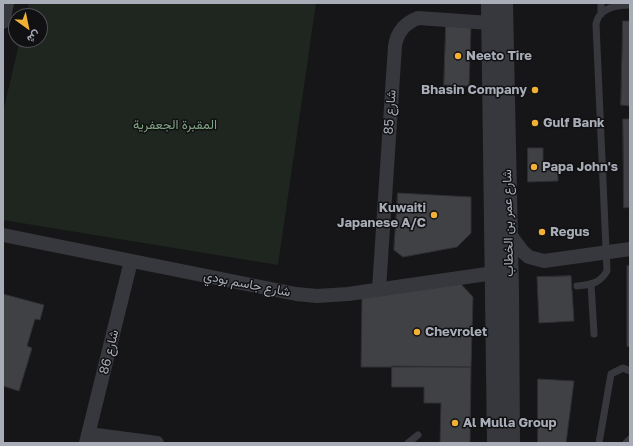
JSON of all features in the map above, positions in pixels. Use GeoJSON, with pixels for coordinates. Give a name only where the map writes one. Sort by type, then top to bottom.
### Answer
{"type":"FeatureCollection","features":[{"type":"Feature","properties":{"kind":"street"},"geometry":{"type":"LineString","coordinates":[[3,22],[7,3]]}},
{"type":"Feature","properties":{"kind":"street","name":"شارع عمر بن الخطاب"},"geometry":{"type":"LineString","coordinates":[[490,3],[496,443]]}},
{"type":"Feature","properties":{"kind":"street","name":"شارع عمر بن الخطاب"},"geometry":{"type":"LineString","coordinates":[[504,3],[510,292],[511,443]]}},
{"type":"Feature","properties":{"kind":"street","name":"شارع 85"},"geometry":{"type":"LineString","coordinates":[[379,289],[396,39],[402,28],[418,18],[490,23]]}},
{"type":"Feature","properties":{"kind":"street"},"geometry":{"type":"LineString","coordinates":[[508,231],[523,252],[536,260],[552,261],[630,249]]}},
{"type":"Feature","properties":{"kind":"street","name":"شارع جاسم بودي"},"geometry":{"type":"LineString","coordinates":[[3,235],[296,294],[331,296],[494,273]]}},
{"type":"Feature","properties":{"kind":"street","name":"شارع 86"},"geometry":{"type":"LineString","coordinates":[[88,439],[131,261]]}},
{"type":"Feature","properties":{"kind":"street"},"geometry":{"type":"LineString","coordinates":[[88,439],[157,443]]}},
{"type":"Feature","properties":{"kind":"lane"},"geometry":{"type":"LineString","coordinates":[[601,3],[601,14]]}},
{"type":"Feature","properties":{"kind":"lane"},"geometry":{"type":"LineString","coordinates":[[577,286],[596,283],[603,278],[607,271],[596,28],[597,20],[601,14],[615,6],[630,5]]}},
{"type":"Feature","properties":{"kind":"lane"},"geometry":{"type":"LineString","coordinates":[[591,284],[594,334]]}},
{"type":"Feature","properties":{"kind":"lane"},"geometry":{"type":"LineString","coordinates":[[599,443],[611,374],[623,368],[630,371]]}},
{"type":"Feature","properties":{"kind":"lane"},"geometry":{"type":"LineString","coordinates":[[408,443],[418,435]]}},
{"type":"Feature","properties":{"kind":"lane"},"geometry":{"type":"LineString","coordinates":[[626,443],[630,440]]}},
{"type":"Feature","properties":{"kind":"green space","name":"المقبرة الجعفرية"},"geometry":{"type":"Polygon","coordinates":[[[29,3],[316,3],[278,265],[3,220],[3,112],[18,48],[48,48],[48,8],[28,8],[29,3]]]}},
{"type":"Feature","properties":{"kind":"building"},"geometry":{"type":"Polygon","coordinates":[[[623,21],[630,21],[630,106],[621,105],[623,21]]]}},
{"type":"Feature","properties":{"kind":"building","name":"Neeto Tire"},"geometry":{"type":"Polygon","coordinates":[[[446,26],[471,26],[469,86],[444,85],[446,26]]]}},
{"type":"Feature","properties":{"kind":"building"},"geometry":{"type":"Polygon","coordinates":[[[623,119],[630,119],[630,207],[624,208],[623,119]]]}},
{"type":"Feature","properties":{"kind":"building"},"geometry":{"type":"Polygon","coordinates":[[[528,148],[543,148],[543,170],[558,170],[558,181],[528,182],[528,148]]]}},
{"type":"Feature","properties":{"kind":"building","name":"Kuwaiti Japanese A/C"},"geometry":{"type":"Polygon","coordinates":[[[398,193],[471,197],[471,233],[457,247],[403,257],[394,250],[398,193]]]}},
{"type":"Feature","properties":{"kind":"building"},"geometry":{"type":"Polygon","coordinates":[[[630,265],[630,347],[627,346],[627,266],[630,265]]]}},
{"type":"Feature","properties":{"kind":"building"},"geometry":{"type":"Polygon","coordinates":[[[571,276],[574,321],[539,323],[537,277],[571,276]]]}},
{"type":"Feature","properties":{"kind":"building","name":"Chevrolet"},"geometry":{"type":"Polygon","coordinates":[[[458,281],[473,297],[471,367],[361,367],[362,296],[458,281]]]}},
{"type":"Feature","properties":{"kind":"building"},"geometry":{"type":"Polygon","coordinates":[[[3,294],[44,305],[40,320],[35,319],[27,346],[32,348],[19,391],[3,386],[3,294]]]}},
{"type":"Feature","properties":{"kind":"building","name":"Al Mulla Group"},"geometry":{"type":"Polygon","coordinates":[[[392,366],[471,367],[470,443],[440,443],[441,403],[424,403],[424,387],[392,387],[392,366]]]}},
{"type":"Feature","properties":{"kind":"building"},"geometry":{"type":"Polygon","coordinates":[[[538,379],[574,381],[566,443],[538,443],[538,379]]]}},
{"type":"Feature","properties":{"kind":"place","name":"Neeto Tire"},"geometry":{"type":"Point","coordinates":[458,56]}},
{"type":"Feature","properties":{"kind":"place","name":"Bhasin Company"},"geometry":{"type":"Point","coordinates":[535,90]}},
{"type":"Feature","properties":{"kind":"place","name":"Gulf Bank"},"geometry":{"type":"Point","coordinates":[535,123]}},
{"type":"Feature","properties":{"kind":"place","name":"Papa John's"},"geometry":{"type":"Point","coordinates":[534,167]}},
{"type":"Feature","properties":{"kind":"place","name":"Kuwaiti Japanese A/C"},"geometry":{"type":"Point","coordinates":[434,215]}},
{"type":"Feature","properties":{"kind":"place","name":"Regus"},"geometry":{"type":"Point","coordinates":[542,232]}},
{"type":"Feature","properties":{"kind":"place","name":"Chevrolet"},"geometry":{"type":"Point","coordinates":[417,332]}},
{"type":"Feature","properties":{"kind":"place","name":"Al Mulla Group"},"geometry":{"type":"Point","coordinates":[455,423]}}]}
